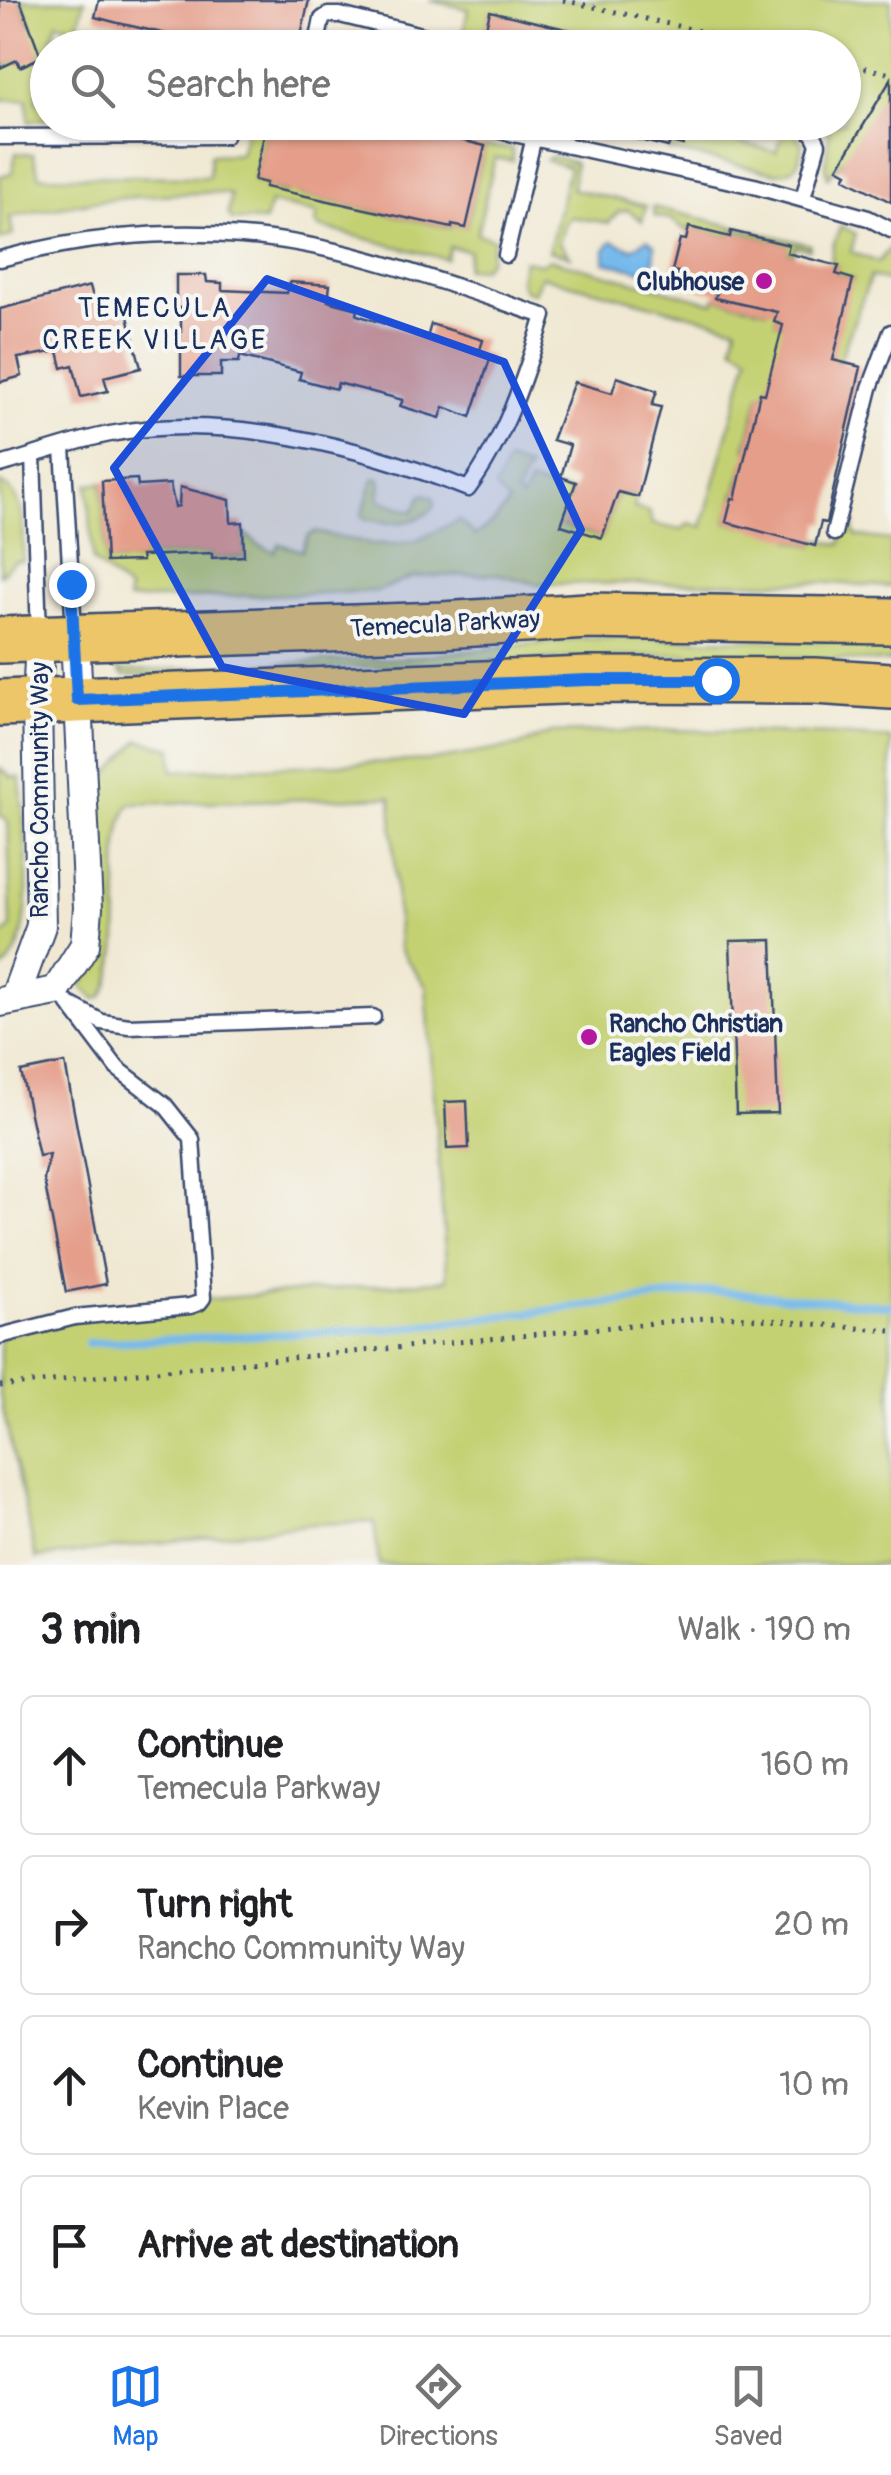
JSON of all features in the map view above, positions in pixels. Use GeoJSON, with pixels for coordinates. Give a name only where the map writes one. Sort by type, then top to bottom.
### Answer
{"type":"FeatureCollection","features":[{"type":"Feature","properties":{"kind":"main road","name":"Temecula Parkway"},"geometry":{"type":"LineString","coordinates":[[38,638],[442,625],[587,616],[891,621]]}},
{"type":"Feature","properties":{"kind":"main road"},"geometry":{"type":"LineString","coordinates":[[38,702],[588,680],[815,680],[891,686]]}},
{"type":"Feature","properties":{"kind":"street","name":"Rancho Community Way"},"geometry":{"type":"LineString","coordinates":[[8,1000],[41,926],[38,638]]}},
{"type":"Feature","properties":{"kind":"street","name":"Rancho Community Way"},"geometry":{"type":"LineString","coordinates":[[8,1000],[62,997],[85,946],[88,908],[38,702],[38,638]]}},
{"type":"Feature","properties":{"kind":"lane"},"geometry":{"type":"LineString","coordinates":[[320,30],[322,19],[328,15],[399,30]]}},
{"type":"Feature","properties":{"kind":"lane"},"geometry":{"type":"LineString","coordinates":[[0,137],[30,134]]}},
{"type":"Feature","properties":{"kind":"lane"},"geometry":{"type":"LineString","coordinates":[[529,140],[803,198],[868,218],[891,230]]}},
{"type":"Feature","properties":{"kind":"lane"},"geometry":{"type":"LineString","coordinates":[[803,198],[816,140]]}},
{"type":"Feature","properties":{"kind":"lane"},"geometry":{"type":"LineString","coordinates":[[506,256],[533,141]]}},
{"type":"Feature","properties":{"kind":"lane"},"geometry":{"type":"LineString","coordinates":[[0,259],[128,236],[242,236],[367,260],[544,316],[527,372],[500,436],[468,489],[358,451],[270,434],[161,429],[112,434],[0,465]]}},
{"type":"Feature","properties":{"kind":"lane"},"geometry":{"type":"LineString","coordinates":[[834,533],[870,388],[891,332]]}},
{"type":"Feature","properties":{"kind":"lane"},"geometry":{"type":"LineString","coordinates":[[38,638],[63,448]]}},
{"type":"Feature","properties":{"kind":"lane"},"geometry":{"type":"LineString","coordinates":[[33,456],[38,638]]}},
{"type":"Feature","properties":{"kind":"lane"},"geometry":{"type":"LineString","coordinates":[[26,966],[62,997],[102,1022],[128,1026],[372,1018]]}},
{"type":"Feature","properties":{"kind":"lane"},"geometry":{"type":"LineString","coordinates":[[0,1336],[75,1318],[190,1306],[203,1298],[192,1139],[165,1105],[117,1068],[62,997]]}},
{"type":"Feature","properties":{"kind":"path"},"geometry":{"type":"LineString","coordinates":[[563,0],[695,30]]}},
{"type":"Feature","properties":{"kind":"path"},"geometry":{"type":"LineString","coordinates":[[861,67],[891,74]]}},
{"type":"Feature","properties":{"kind":"path"},"geometry":{"type":"LineString","coordinates":[[0,1386],[726,1316],[891,1331]]}},
{"type":"Feature","properties":{"kind":"highlighted area"},"geometry":{"type":"Polygon","coordinates":[[[267,279],[504,362],[581,530],[464,714],[222,667],[114,468],[267,279]]]}},
{"type":"Feature","properties":{"kind":"green space"},"geometry":{"type":"Polygon","coordinates":[[[20,0],[85,0],[77,28],[57,22],[55,30],[30,30],[29,122],[27,99],[0,100],[0,68],[17,60],[31,25],[20,0]]]}},
{"type":"Feature","properties":{"kind":"green space"},"geometry":{"type":"Polygon","coordinates":[[[429,0],[891,0],[891,105],[861,139],[861,30],[569,30],[491,12],[486,30],[464,30],[468,9],[429,0]]]}},
{"type":"Feature","properties":{"kind":"green space"},"geometry":{"type":"Polygon","coordinates":[[[244,140],[263,140],[254,180],[266,183],[265,187],[287,193],[289,187],[298,194],[451,228],[466,227],[485,146],[512,149],[513,161],[495,158],[477,234],[494,239],[489,260],[482,268],[466,269],[469,251],[450,247],[446,259],[319,227],[318,213],[270,203],[265,221],[232,220],[228,213],[231,195],[217,193],[113,199],[31,212],[10,217],[13,235],[0,240],[0,176],[12,173],[16,153],[33,154],[39,176],[209,177],[210,155],[240,154],[244,140]]]}},
{"type":"Feature","properties":{"kind":"green space"},"geometry":{"type":"Polygon","coordinates":[[[731,140],[776,152],[781,140],[799,140],[802,144],[793,168],[777,173],[668,150],[670,142],[731,140]]]}},
{"type":"Feature","properties":{"kind":"green space"},"geometry":{"type":"Polygon","coordinates":[[[828,140],[860,140],[828,177],[828,140]]]}},
{"type":"Feature","properties":{"kind":"green space"},"geometry":{"type":"Polygon","coordinates":[[[552,156],[575,163],[572,189],[646,206],[642,221],[628,210],[618,212],[609,223],[571,217],[564,225],[559,243],[570,256],[549,251],[569,167],[546,160],[552,156]]]}},
{"type":"Feature","properties":{"kind":"green space"},"geometry":{"type":"Polygon","coordinates":[[[653,207],[810,245],[809,249],[795,246],[792,255],[787,253],[788,245],[732,231],[730,237],[689,227],[688,232],[671,219],[655,216],[653,207]]]}},
{"type":"Feature","properties":{"kind":"green space"},"geometry":{"type":"Polygon","coordinates":[[[841,226],[856,234],[851,252],[878,262],[891,247],[891,282],[871,276],[839,361],[783,347],[765,394],[760,394],[745,449],[752,452],[744,463],[726,522],[792,536],[791,540],[814,546],[817,539],[840,545],[848,517],[854,515],[854,533],[858,536],[891,540],[891,587],[814,582],[537,584],[498,574],[413,577],[378,591],[128,600],[128,590],[93,561],[88,484],[102,483],[106,562],[141,561],[141,556],[212,553],[213,558],[244,557],[243,532],[275,552],[279,544],[302,551],[308,536],[315,532],[372,544],[396,544],[416,541],[459,520],[475,535],[493,523],[509,503],[495,489],[507,461],[528,468],[516,494],[521,499],[530,483],[572,493],[562,526],[602,538],[618,492],[636,497],[634,508],[649,512],[653,524],[681,530],[689,523],[702,527],[749,355],[733,346],[737,327],[541,276],[534,293],[524,290],[520,280],[524,260],[542,264],[549,259],[714,303],[715,298],[767,310],[771,300],[779,302],[775,322],[820,334],[853,279],[836,274],[838,266],[831,264],[841,226]]]}},
{"type":"Feature","properties":{"kind":"green space"},"geometry":{"type":"Polygon","coordinates":[[[379,478],[379,500],[413,512],[425,494],[434,498],[434,507],[419,518],[401,522],[363,518],[373,479],[379,478]]]}},
{"type":"Feature","properties":{"kind":"green space"},"geometry":{"type":"Polygon","coordinates":[[[0,483],[16,498],[24,528],[23,561],[14,561],[0,575],[0,483]]]}},
{"type":"Feature","properties":{"kind":"green space"},"geometry":{"type":"Polygon","coordinates":[[[586,638],[891,641],[891,662],[700,654],[124,676],[119,671],[404,658],[586,638]]]}},
{"type":"Feature","properties":{"kind":"green space"},"geometry":{"type":"Polygon","coordinates":[[[675,730],[891,739],[891,1565],[379,1565],[374,1522],[312,1524],[36,1558],[0,1396],[0,1336],[110,1307],[447,1280],[426,986],[399,949],[391,797],[130,804],[118,845],[116,949],[102,997],[96,999],[82,987],[98,941],[101,914],[98,774],[108,774],[139,740],[172,748],[173,771],[433,760],[518,746],[551,733],[675,730]]]}},
{"type":"Feature","properties":{"kind":"green space"},"geometry":{"type":"Polygon","coordinates":[[[0,768],[11,777],[20,778],[27,882],[22,936],[13,957],[0,971],[0,939],[11,927],[8,821],[0,815],[0,768]]]}},
{"type":"Feature","properties":{"kind":"water"},"geometry":{"type":"Polygon","coordinates":[[[647,239],[655,245],[654,260],[647,272],[605,262],[605,250],[612,241],[632,249],[647,239]]]}},
{"type":"Feature","properties":{"kind":"building"},"geometry":{"type":"Polygon","coordinates":[[[0,0],[20,0],[31,30],[30,62],[20,67],[17,60],[0,68],[0,0]]]}},
{"type":"Feature","properties":{"kind":"building"},"geometry":{"type":"Polygon","coordinates":[[[99,0],[309,0],[302,30],[151,30],[95,17],[99,0]]]}},
{"type":"Feature","properties":{"kind":"building"},"geometry":{"type":"Polygon","coordinates":[[[490,11],[570,30],[485,30],[490,11]]]}},
{"type":"Feature","properties":{"kind":"building"},"geometry":{"type":"Polygon","coordinates":[[[891,79],[891,202],[844,178],[847,173],[838,168],[855,140],[861,140],[861,129],[891,79]]]}},
{"type":"Feature","properties":{"kind":"building"},"geometry":{"type":"Polygon","coordinates":[[[263,140],[460,140],[485,146],[466,228],[265,187],[266,183],[254,180],[263,140]]]}},
{"type":"Feature","properties":{"kind":"building"},"geometry":{"type":"Polygon","coordinates":[[[640,140],[684,140],[683,145],[670,142],[668,147],[640,140]]]}},
{"type":"Feature","properties":{"kind":"building"},"geometry":{"type":"Polygon","coordinates":[[[689,227],[730,237],[731,231],[789,245],[787,253],[839,266],[836,274],[853,279],[833,360],[861,367],[826,523],[821,522],[815,546],[726,522],[760,393],[765,394],[783,325],[774,322],[777,312],[715,298],[717,293],[676,283],[678,272],[672,271],[680,239],[686,240],[689,227]]]}},
{"type":"Feature","properties":{"kind":"building"},"geometry":{"type":"Polygon","coordinates":[[[176,275],[206,275],[207,282],[222,283],[222,290],[287,293],[290,282],[330,285],[328,301],[358,309],[357,315],[427,338],[431,324],[483,340],[479,353],[491,356],[471,417],[444,407],[440,418],[400,406],[403,400],[338,383],[336,389],[299,379],[301,372],[240,356],[239,362],[221,362],[221,376],[181,376],[181,308],[176,308],[176,275]]]}},
{"type":"Feature","properties":{"kind":"building"},"geometry":{"type":"Polygon","coordinates":[[[90,286],[94,301],[108,297],[111,312],[126,309],[141,368],[104,377],[108,391],[81,397],[73,365],[62,368],[58,351],[18,358],[22,376],[0,382],[0,309],[90,286]]]}},
{"type":"Feature","properties":{"kind":"building"},"geometry":{"type":"Polygon","coordinates":[[[617,377],[657,391],[652,405],[661,407],[638,497],[618,492],[602,538],[561,525],[576,482],[561,477],[570,445],[552,440],[574,382],[612,393],[617,377]]]}},
{"type":"Feature","properties":{"kind":"building"},"geometry":{"type":"Polygon","coordinates":[[[137,479],[138,486],[170,484],[175,507],[179,506],[180,487],[230,500],[231,523],[243,522],[244,556],[141,556],[142,561],[106,562],[102,481],[137,479]]]}},
{"type":"Feature","properties":{"kind":"building"},"geometry":{"type":"Polygon","coordinates":[[[772,940],[778,1113],[736,1114],[730,941],[772,940]]]}},
{"type":"Feature","properties":{"kind":"building"},"geometry":{"type":"Polygon","coordinates":[[[65,1063],[106,1284],[66,1292],[44,1180],[49,1154],[39,1156],[21,1072],[65,1063]]]}},
{"type":"Feature","properties":{"kind":"building"},"geometry":{"type":"Polygon","coordinates":[[[467,1101],[469,1148],[447,1149],[445,1102],[467,1101]]]}},
{"type":"Feature","properties":{"kind":"waterway"},"geometry":{"type":"LineString","coordinates":[[88,1343],[389,1329],[714,1291],[891,1306]]}},
{"type":"Feature","properties":{"kind":"place","name":"Clubhouse"},"geometry":{"type":"Point","coordinates":[764,281]}},
{"type":"Feature","properties":{"kind":"place","name":"Rancho Christian Eagles Field"},"geometry":{"type":"Point","coordinates":[589,1037]}},
{"type":"Feature","properties":{"kind":"district","name":"TEMECULA CREEK VILLAGE"},"geometry":{"type":"Point","coordinates":[155,323]}},
{"type":"Feature","properties":{"kind":"route"},"geometry":{"type":"LineString","coordinates":[[71,584],[77,700],[588,680],[716,680]]}}]}
